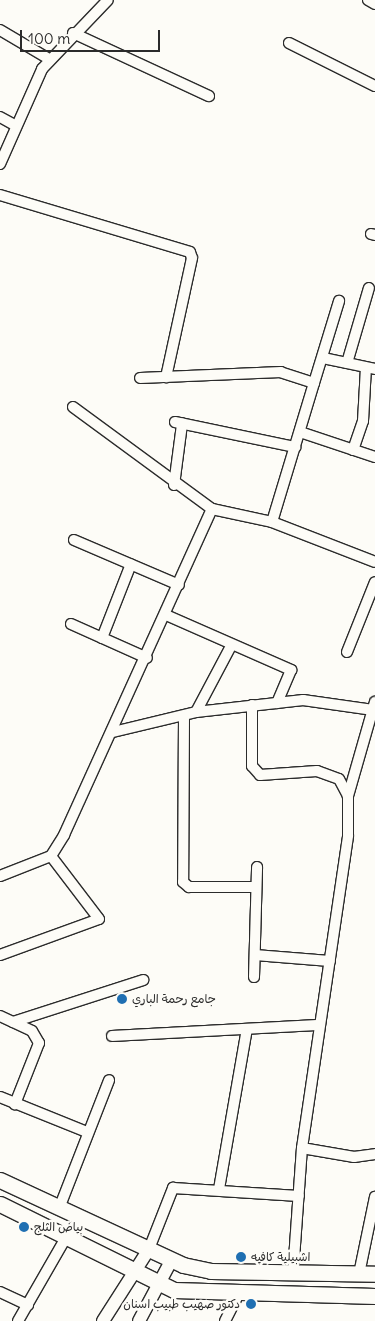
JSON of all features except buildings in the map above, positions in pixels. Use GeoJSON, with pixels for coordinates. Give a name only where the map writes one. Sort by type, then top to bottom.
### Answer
{"type":"FeatureCollection","features":[{"type":"Feature","properties":{"kind":"main road"},"geometry":{"type":"LineString","coordinates":[[0,1180],[60,1206],[171,1261],[211,1271],[375,1274]]}},
{"type":"Feature","properties":{"kind":"main road"},"geometry":{"type":"LineString","coordinates":[[0,1204],[68,1234],[134,1269],[161,1286],[239,1294],[375,1296]]}},
{"type":"Feature","properties":{"kind":"street"},"geometry":{"type":"LineString","coordinates":[[0,164],[16,126],[49,59],[108,0]]}},
{"type":"Feature","properties":{"kind":"street"},"geometry":{"type":"LineString","coordinates":[[0,30],[49,59]]}},
{"type":"Feature","properties":{"kind":"street"},"geometry":{"type":"LineString","coordinates":[[73,33],[209,96]]}},
{"type":"Feature","properties":{"kind":"street"},"geometry":{"type":"LineString","coordinates":[[289,43],[375,86]]}},
{"type":"Feature","properties":{"kind":"street"},"geometry":{"type":"LineString","coordinates":[[0,117],[16,126]]}},
{"type":"Feature","properties":{"kind":"street"},"geometry":{"type":"LineString","coordinates":[[0,195],[190,252],[192,258],[166,377]]}},
{"type":"Feature","properties":{"kind":"street"},"geometry":{"type":"LineString","coordinates":[[347,363],[370,302],[369,288]]}},
{"type":"Feature","properties":{"kind":"street"},"geometry":{"type":"LineString","coordinates":[[272,522],[314,383],[324,358],[339,302]]}},
{"type":"Feature","properties":{"kind":"street"},"geometry":{"type":"LineString","coordinates":[[324,358],[371,368],[363,421],[353,450]]}},
{"type":"Feature","properties":{"kind":"street"},"geometry":{"type":"LineString","coordinates":[[140,378],[281,372],[314,383]]}},
{"type":"Feature","properties":{"kind":"street"},"geometry":{"type":"LineString","coordinates":[[72,407],[174,485],[212,509],[272,522],[375,562]]}},
{"type":"Feature","properties":{"kind":"street"},"geometry":{"type":"LineString","coordinates":[[174,485],[179,423],[295,447]]}},
{"type":"Feature","properties":{"kind":"street"},"geometry":{"type":"LineString","coordinates":[[300,432],[375,457]]}},
{"type":"Feature","properties":{"kind":"street"},"geometry":{"type":"LineString","coordinates":[[0,876],[52,856],[113,732],[212,509]]}},
{"type":"Feature","properties":{"kind":"street"},"geometry":{"type":"LineString","coordinates":[[74,540],[179,585]]}},
{"type":"Feature","properties":{"kind":"street"},"geometry":{"type":"LineString","coordinates":[[102,638],[131,564]]}},
{"type":"Feature","properties":{"kind":"street"},"geometry":{"type":"LineString","coordinates":[[347,652],[375,582]]}},
{"type":"Feature","properties":{"kind":"street"},"geometry":{"type":"LineString","coordinates":[[166,615],[231,646],[291,670],[277,703]]}},
{"type":"Feature","properties":{"kind":"street"},"geometry":{"type":"LineString","coordinates":[[71,624],[147,658]]}},
{"type":"Feature","properties":{"kind":"street"},"geometry":{"type":"LineString","coordinates":[[196,712],[231,646]]}},
{"type":"Feature","properties":{"kind":"street"},"geometry":{"type":"LineString","coordinates":[[113,732],[196,712],[252,705],[325,701],[373,709],[348,796],[348,835],[330,961],[317,1025],[302,1148],[293,1273]]}},
{"type":"Feature","properties":{"kind":"street"},"geometry":{"type":"LineString","coordinates":[[252,705],[252,766],[260,775],[317,771],[339,779],[348,796]]}},
{"type":"Feature","properties":{"kind":"street"},"geometry":{"type":"LineString","coordinates":[[184,716],[182,882],[189,887],[254,886]]}},
{"type":"Feature","properties":{"kind":"street"},"geometry":{"type":"LineString","coordinates":[[0,955],[99,919],[52,856]]}},
{"type":"Feature","properties":{"kind":"street"},"geometry":{"type":"LineString","coordinates":[[254,977],[256,954],[254,886],[256,867]]}},
{"type":"Feature","properties":{"kind":"street"},"geometry":{"type":"LineString","coordinates":[[256,954],[330,961]]}},
{"type":"Feature","properties":{"kind":"street"},"geometry":{"type":"LineString","coordinates":[[13,1022],[143,980]]}},
{"type":"Feature","properties":{"kind":"street"},"geometry":{"type":"LineString","coordinates":[[0,1016],[32,1032],[38,1043],[15,1104]]}},
{"type":"Feature","properties":{"kind":"street"},"geometry":{"type":"LineString","coordinates":[[112,1036],[317,1025]]}},
{"type":"Feature","properties":{"kind":"street"},"geometry":{"type":"LineString","coordinates":[[219,1189],[247,1029]]}},
{"type":"Feature","properties":{"kind":"street"},"geometry":{"type":"LineString","coordinates":[[60,1206],[87,1132],[109,1080]]}},
{"type":"Feature","properties":{"kind":"street"},"geometry":{"type":"LineString","coordinates":[[0,1097],[87,1132]]}},
{"type":"Feature","properties":{"kind":"street"},"geometry":{"type":"LineString","coordinates":[[302,1148],[354,1157],[375,1154]]}},
{"type":"Feature","properties":{"kind":"street"},"geometry":{"type":"LineString","coordinates":[[103,1321],[134,1269],[149,1249],[173,1188],[219,1189],[299,1196]]}},
{"type":"Feature","properties":{"kind":"street"},"geometry":{"type":"LineString","coordinates":[[359,1274],[375,1197]]}},
{"type":"Feature","properties":{"kind":"street"},"geometry":{"type":"LineString","coordinates":[[18,1321],[68,1234]]}},
{"type":"Feature","properties":{"kind":"street"},"geometry":{"type":"LineString","coordinates":[[139,1321],[161,1286],[171,1261]]}},
{"type":"Feature","properties":{"kind":"street"},"geometry":{"type":"LineString","coordinates":[[0,1292],[28,1306]]}},
{"type":"Feature","properties":{"kind":"street"},"geometry":{"type":"LineString","coordinates":[[225,1321],[239,1294]]}},
{"type":"Feature","properties":{"kind":"place","name":"جامع رحمة الباري"},"geometry":{"type":"Point","coordinates":[122,999]}},
{"type":"Feature","properties":{"kind":"place","name":"بياض الثلج"},"geometry":{"type":"Point","coordinates":[24,1227]}},
{"type":"Feature","properties":{"kind":"place","name":"اشبيلية كافيه"},"geometry":{"type":"Point","coordinates":[241,1257]}},
{"type":"Feature","properties":{"kind":"place","name":"دكتور صهيب طبيب اسنان"},"geometry":{"type":"Point","coordinates":[251,1304]}}]}
